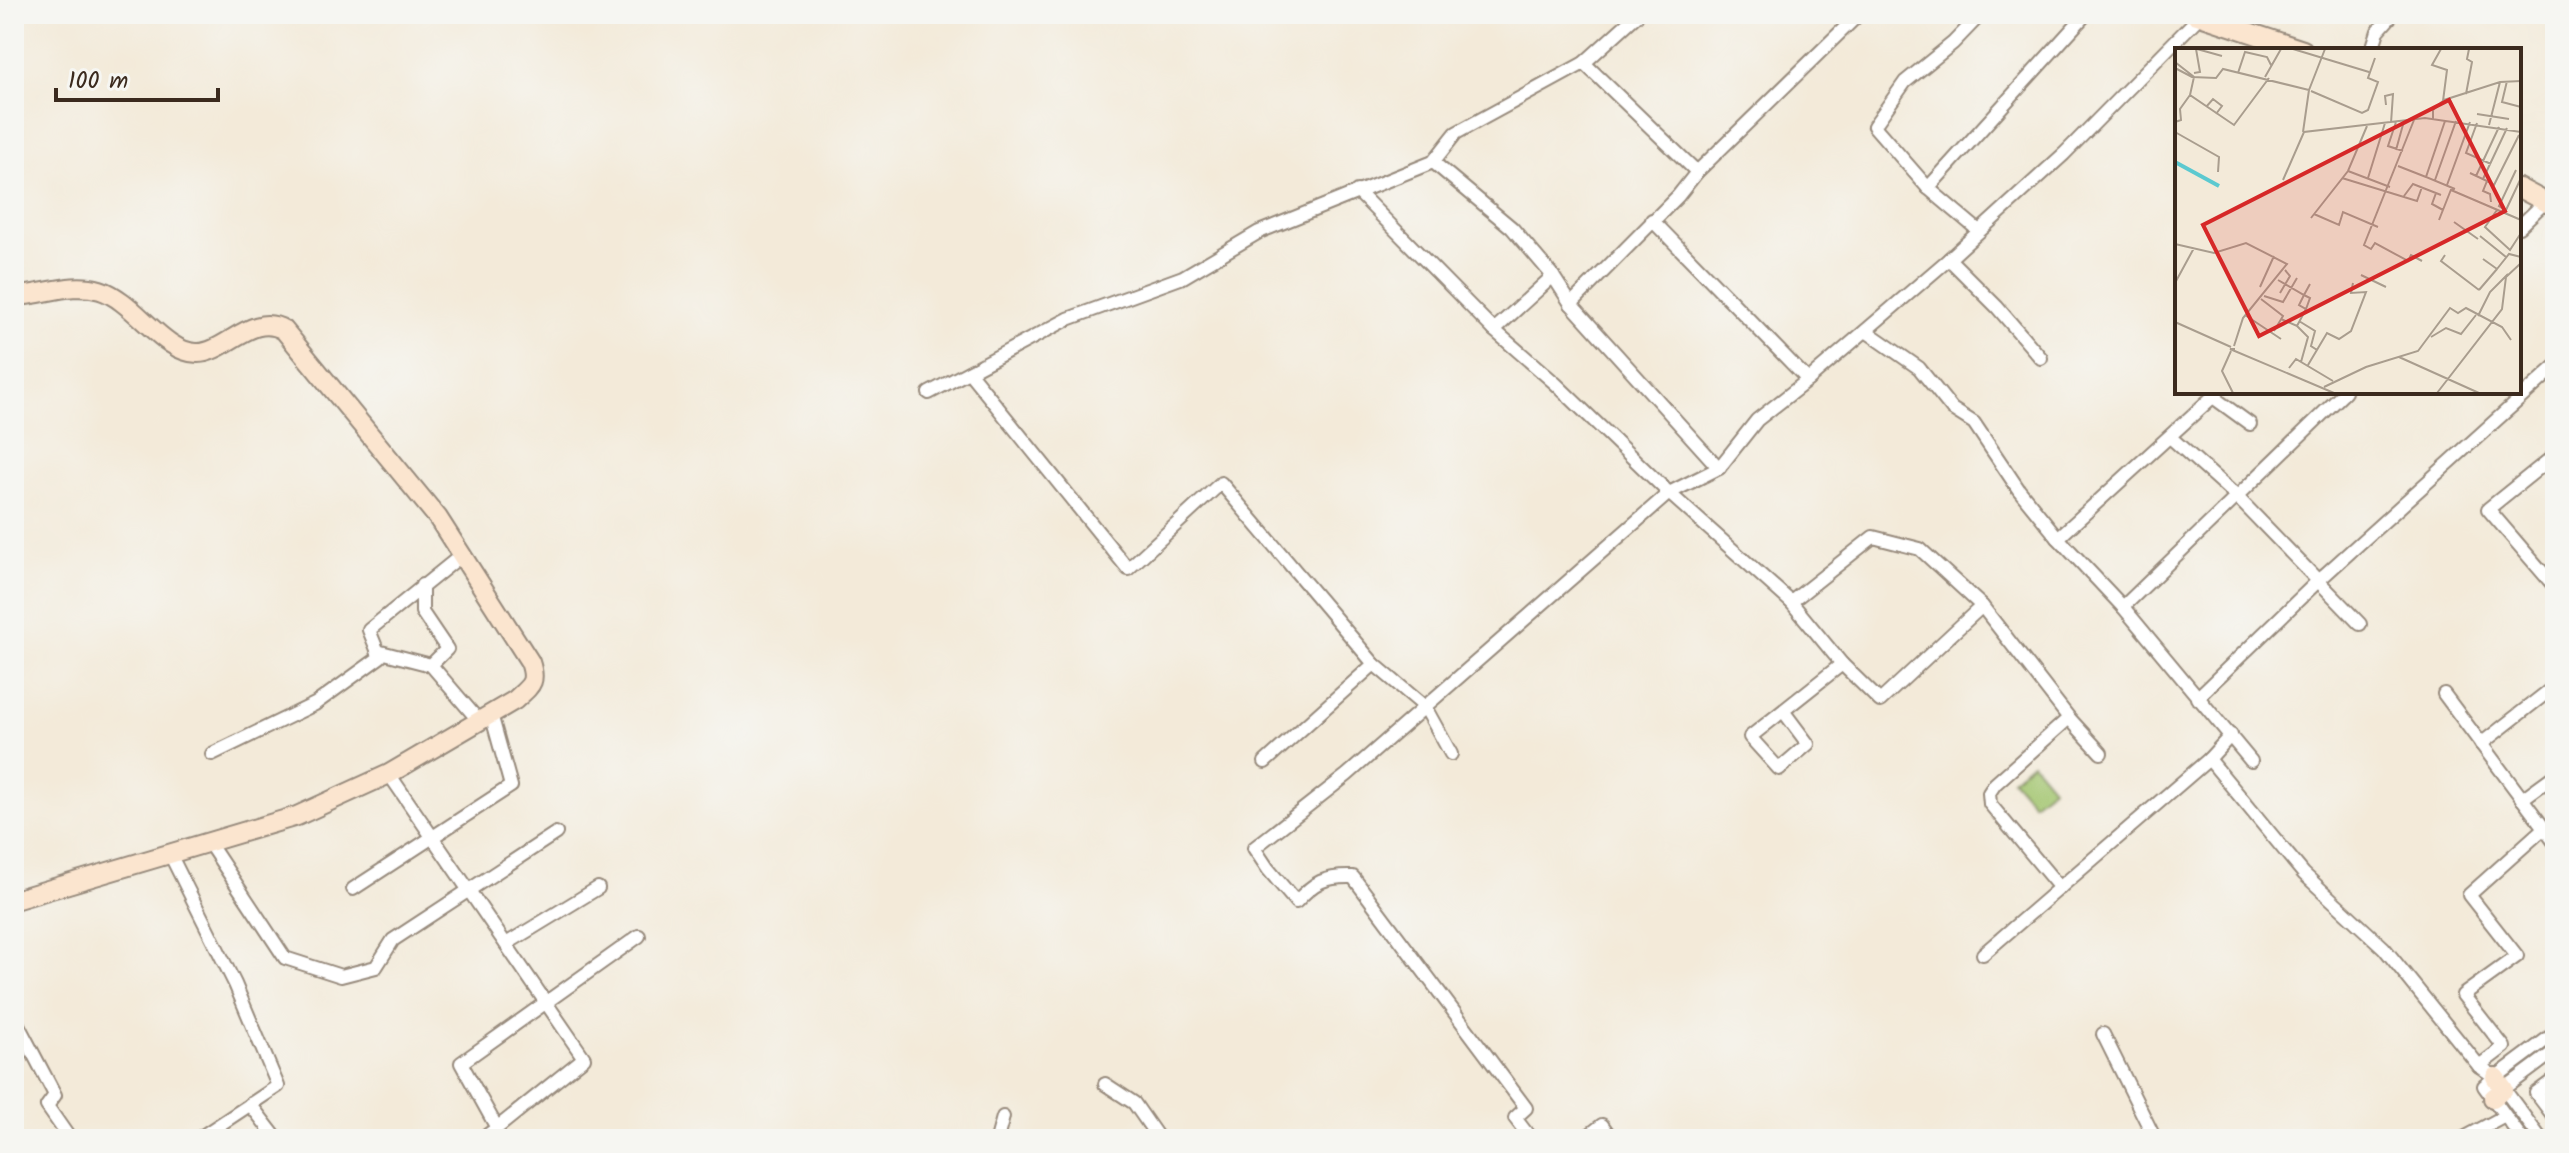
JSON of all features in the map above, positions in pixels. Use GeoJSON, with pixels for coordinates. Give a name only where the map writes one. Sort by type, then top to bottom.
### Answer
{"type":"FeatureCollection","features":[{"type":"Feature","properties":{"kind":"street"},"geometry":{"type":"LineString","coordinates":[[929,393],[1068,319],[1183,277],[1259,232],[1433,162],[1456,133],[1584,63],[1638,14]]}},
{"type":"Feature","properties":{"kind":"street"},"geometry":{"type":"LineString","coordinates":[[1571,304],[1678,196],[1697,172],[1859,14]]}},
{"type":"Feature","properties":{"kind":"street"},"geometry":{"type":"LineString","coordinates":[[1979,231],[1928,188],[1874,126],[1905,82],[1953,43],[1981,14]]}},
{"type":"Feature","properties":{"kind":"street"},"geometry":{"type":"LineString","coordinates":[[1928,188],[2086,14]]}},
{"type":"Feature","properties":{"kind":"street"},"geometry":{"type":"LineString","coordinates":[[2373,48],[2378,31],[2393,14]]}},
{"type":"Feature","properties":{"kind":"street"},"geometry":{"type":"LineString","coordinates":[[1531,1139],[1515,1118],[1526,1108],[1353,877],[1331,876],[1309,887],[1296,902],[1254,848],[1347,775],[1669,493],[1719,468],[1757,420],[1866,331],[2064,154],[2197,15],[2297,48]]}},
{"type":"Feature","properties":{"kind":"street"},"geometry":{"type":"LineString","coordinates":[[1584,63],[1697,172]]}},
{"type":"Feature","properties":{"kind":"street"},"geometry":{"type":"LineString","coordinates":[[1433,162],[1512,228],[1553,276],[1571,304],[1719,468]]}},
{"type":"Feature","properties":{"kind":"street"},"geometry":{"type":"LineString","coordinates":[[2521,189],[2550,204],[2521,226]]}},
{"type":"Feature","properties":{"kind":"street"},"geometry":{"type":"LineString","coordinates":[[1357,191],[1494,330],[1791,602],[1842,664],[1880,701],[1982,606]]}},
{"type":"Feature","properties":{"kind":"street"},"geometry":{"type":"LineString","coordinates":[[1652,220],[1808,380]]}},
{"type":"Feature","properties":{"kind":"street"},"geometry":{"type":"LineString","coordinates":[[1949,259],[1997,307],[2041,358]]}},
{"type":"Feature","properties":{"kind":"street"},"geometry":{"type":"LineString","coordinates":[[1494,330],[1553,276]]}},
{"type":"Feature","properties":{"kind":"street"},"geometry":{"type":"LineString","coordinates":[[14,296],[78,286],[103,290],[125,304],[179,349],[200,353],[261,325],[274,324],[291,337],[428,506],[463,554],[535,675],[532,684],[515,700],[485,718],[389,774],[297,816],[14,900]]}},
{"type":"Feature","properties":{"kind":"street"},"geometry":{"type":"LineString","coordinates":[[1866,331],[1919,368],[1952,409],[1974,423],[2019,490],[2058,538],[2123,607],[2251,761]]}},
{"type":"Feature","properties":{"kind":"street"},"geometry":{"type":"LineString","coordinates":[[2197,698],[2319,580],[2555,367]]}},
{"type":"Feature","properties":{"kind":"street"},"geometry":{"type":"LineString","coordinates":[[969,372],[1128,569],[1221,483],[1374,664],[1425,707],[1451,754]]}},
{"type":"Feature","properties":{"kind":"street"},"geometry":{"type":"LineString","coordinates":[[2058,538],[2215,394],[2250,424]]}},
{"type":"Feature","properties":{"kind":"street"},"geometry":{"type":"LineString","coordinates":[[2123,607],[2343,394]]}},
{"type":"Feature","properties":{"kind":"street"},"geometry":{"type":"LineString","coordinates":[[2170,437],[2237,497],[2360,624]]}},
{"type":"Feature","properties":{"kind":"street"},"geometry":{"type":"LineString","coordinates":[[2555,455],[2488,509],[2555,587]]}},
{"type":"Feature","properties":{"kind":"street"},"geometry":{"type":"LineString","coordinates":[[1791,602],[1873,537],[1920,549],[1982,606],[2069,718],[2101,753]]}},
{"type":"Feature","properties":{"kind":"street"},"geometry":{"type":"LineString","coordinates":[[212,754],[315,704],[380,657],[369,630],[463,554]]}},
{"type":"Feature","properties":{"kind":"street"},"geometry":{"type":"LineString","coordinates":[[422,585],[422,612],[447,649],[431,665]]}},
{"type":"Feature","properties":{"kind":"street"},"geometry":{"type":"LineString","coordinates":[[353,889],[511,786],[485,718],[431,665],[377,651]]}},
{"type":"Feature","properties":{"kind":"street"},"geometry":{"type":"LineString","coordinates":[[1265,762],[1374,664]]}},
{"type":"Feature","properties":{"kind":"street"},"geometry":{"type":"LineString","coordinates":[[1784,712],[1808,744],[1779,769],[1750,737],[1842,664]]}},
{"type":"Feature","properties":{"kind":"street"},"geometry":{"type":"LineString","coordinates":[[2481,744],[2555,686]]}},
{"type":"Feature","properties":{"kind":"street"},"geometry":{"type":"LineString","coordinates":[[2444,694],[2555,843]]}},
{"type":"Feature","properties":{"kind":"street"},"geometry":{"type":"LineString","coordinates":[[2060,888],[1990,804],[1989,793],[1995,784],[2069,718]]}},
{"type":"Feature","properties":{"kind":"street"},"geometry":{"type":"LineString","coordinates":[[1983,954],[2209,759],[2231,735]]}},
{"type":"Feature","properties":{"kind":"street"},"geometry":{"type":"LineString","coordinates":[[2209,759],[2304,874],[2384,948],[2494,1088],[2541,1139]]}},
{"type":"Feature","properties":{"kind":"street"},"geometry":{"type":"LineString","coordinates":[[389,774],[584,1058],[482,1139]]}},
{"type":"Feature","properties":{"kind":"street"},"geometry":{"type":"LineString","coordinates":[[2522,799],[2555,775]]}},
{"type":"Feature","properties":{"kind":"street"},"geometry":{"type":"LineString","coordinates":[[2479,1066],[2504,1047],[2463,995],[2517,956],[2469,895],[2544,828]]}},
{"type":"Feature","properties":{"kind":"street"},"geometry":{"type":"LineString","coordinates":[[209,843],[285,958],[341,976],[376,967],[393,940],[556,833]]}},
{"type":"Feature","properties":{"kind":"street"},"geometry":{"type":"LineString","coordinates":[[170,854],[235,984],[278,1086],[198,1139]]}},
{"type":"Feature","properties":{"kind":"street"},"geometry":{"type":"LineString","coordinates":[[506,944],[598,888]]}},
{"type":"Feature","properties":{"kind":"street"},"geometry":{"type":"LineString","coordinates":[[497,1128],[461,1063],[639,936]]}},
{"type":"Feature","properties":{"kind":"street"},"geometry":{"type":"LineString","coordinates":[[14,1017],[55,1095],[47,1106],[70,1139]]}},
{"type":"Feature","properties":{"kind":"street"},"geometry":{"type":"LineString","coordinates":[[2494,1088],[2555,1033]]}},
{"type":"Feature","properties":{"kind":"street"},"geometry":{"type":"LineString","coordinates":[[2103,1034],[2155,1139]]}},
{"type":"Feature","properties":{"kind":"street"},"geometry":{"type":"LineString","coordinates":[[2494,1088],[2555,1051]]}},
{"type":"Feature","properties":{"kind":"street"},"geometry":{"type":"LineString","coordinates":[[2555,1079],[2536,1093],[2555,1118]]}},
{"type":"Feature","properties":{"kind":"street"},"geometry":{"type":"LineString","coordinates":[[1105,1084],[1134,1103],[1159,1139]]}},
{"type":"Feature","properties":{"kind":"street"},"geometry":{"type":"LineString","coordinates":[[2494,1088],[2505,1116],[2522,1139]]}},
{"type":"Feature","properties":{"kind":"street"},"geometry":{"type":"LineString","coordinates":[[250,1104],[277,1139]]}},
{"type":"Feature","properties":{"kind":"street"},"geometry":{"type":"LineString","coordinates":[[2462,1139],[2505,1116]]}},
{"type":"Feature","properties":{"kind":"street"},"geometry":{"type":"LineString","coordinates":[[997,1139],[1003,1117]]}},
{"type":"Feature","properties":{"kind":"street"},"geometry":{"type":"LineString","coordinates":[[1584,1139],[1602,1125],[1612,1139]]}},
{"type":"Feature","properties":{"kind":"green space"},"geometry":{"type":"Polygon","coordinates":[[[2032,762],[2053,787],[2033,803],[2012,779],[2032,762]]]}}]}
